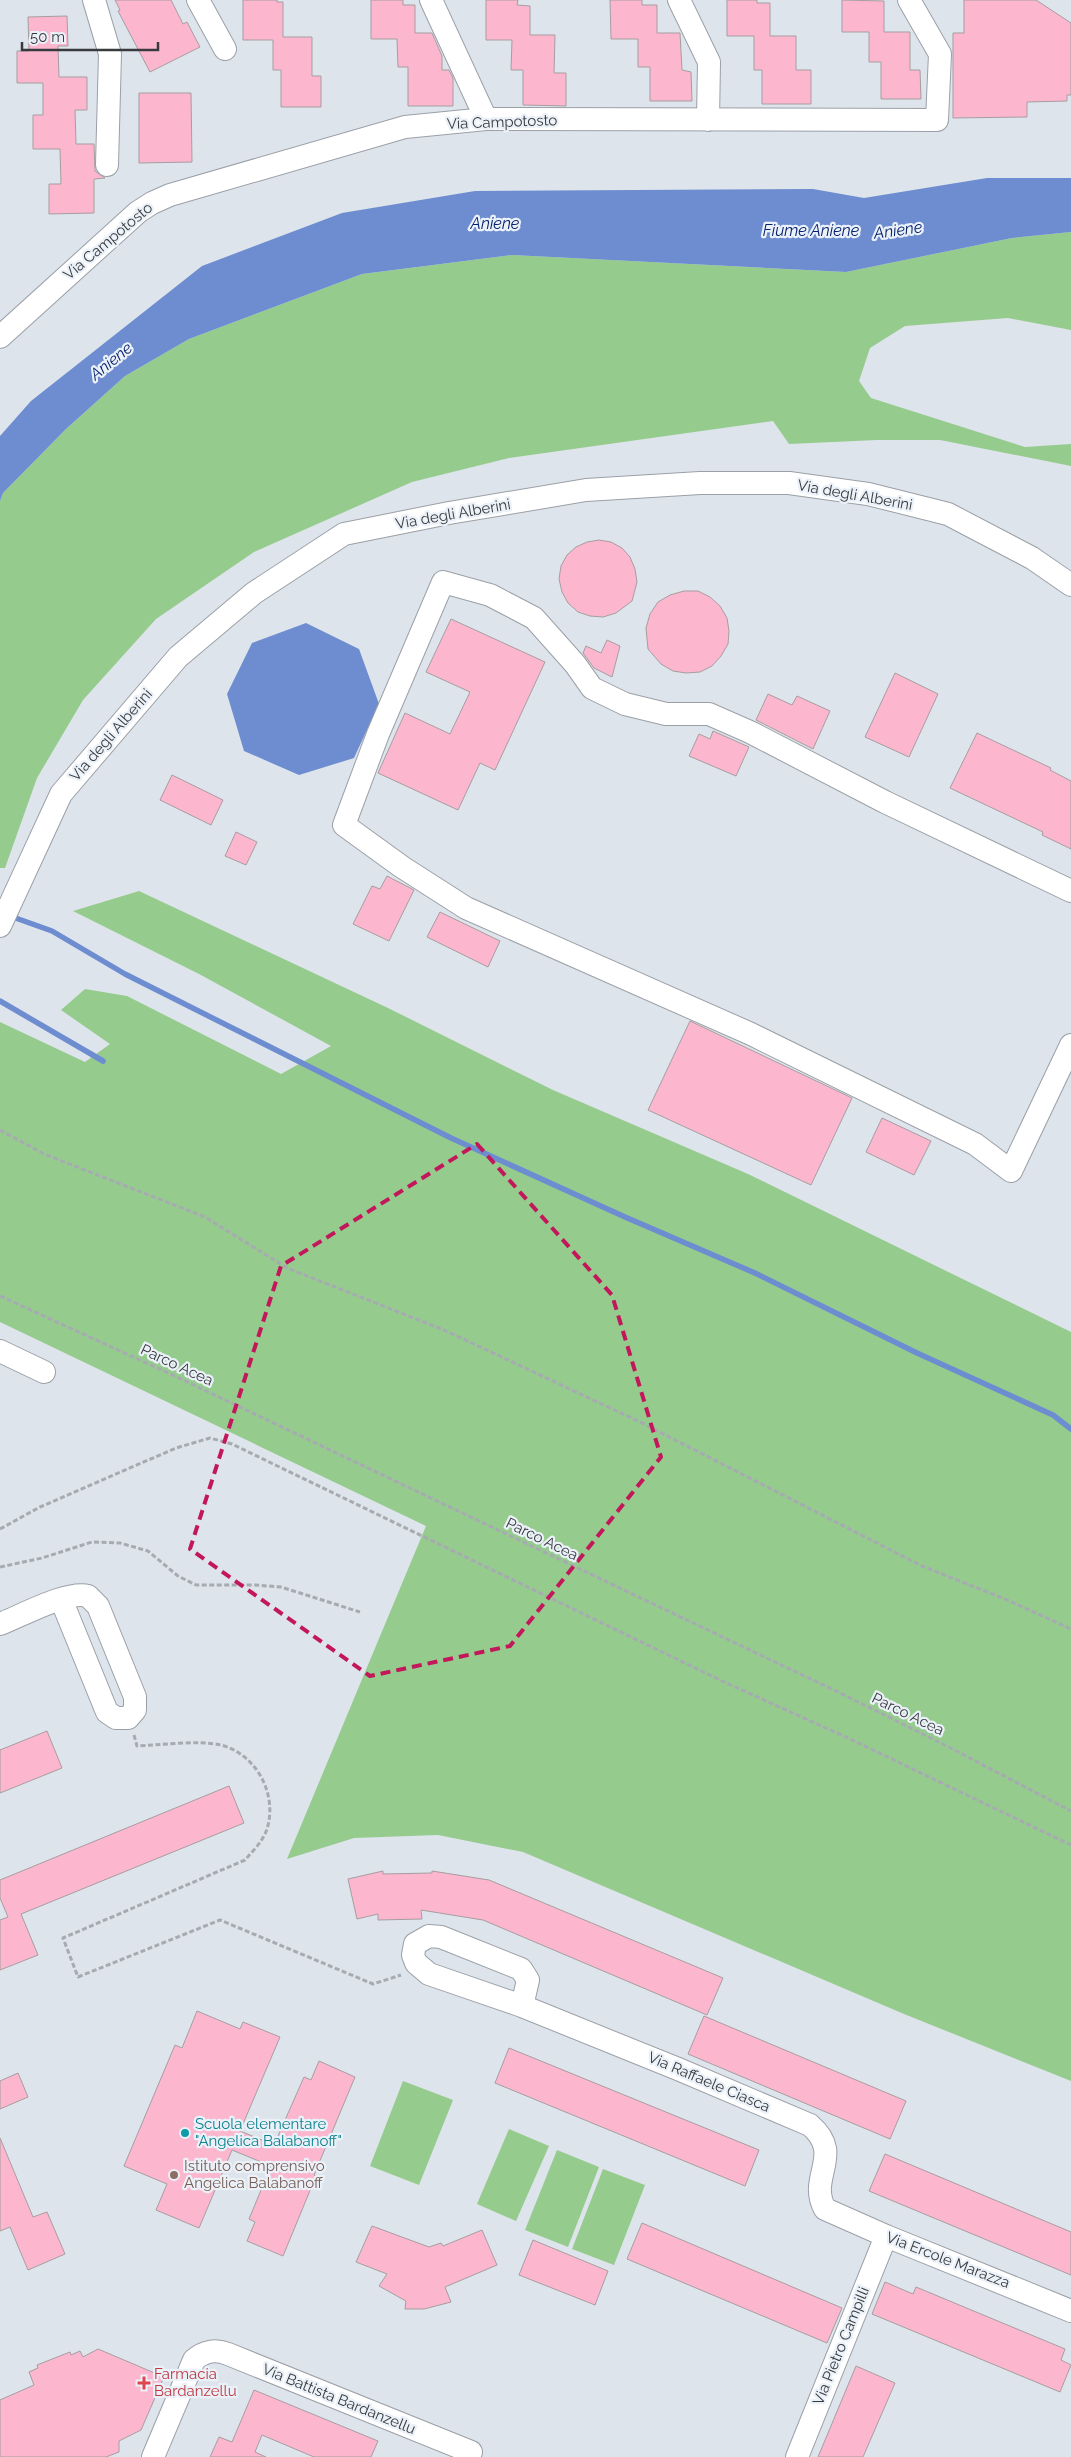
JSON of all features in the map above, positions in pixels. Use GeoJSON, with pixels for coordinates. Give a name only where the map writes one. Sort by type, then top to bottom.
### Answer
{"type":"FeatureCollection","features":[{"type":"Feature","properties":{"kind":"street"},"geometry":{"type":"LineString","coordinates":[[94,0],[110,54],[107,165]]}},
{"type":"Feature","properties":{"kind":"street"},"geometry":{"type":"LineString","coordinates":[[198,0],[225,49]]}},
{"type":"Feature","properties":{"kind":"street"},"geometry":{"type":"LineString","coordinates":[[431,0],[486,119]]}},
{"type":"Feature","properties":{"kind":"street"},"geometry":{"type":"LineString","coordinates":[[679,0],[708,62],[708,120]]}},
{"type":"Feature","properties":{"kind":"street","name":"Via Campotosto"},"geometry":{"type":"LineString","coordinates":[[0,337],[138,212],[152,203],[170,195],[405,127],[486,119],[937,120],[940,54],[909,0]]}},
{"type":"Feature","properties":{"kind":"street","name":"Via degli Alberini"},"geometry":{"type":"LineString","coordinates":[[4,916],[61,794],[178,657],[254,593],[344,534],[449,513],[586,490],[700,483],[789,483],[868,494],[948,514],[1032,558],[1071,586]]}},
{"type":"Feature","properties":{"kind":"street"},"geometry":{"type":"LineString","coordinates":[[1071,891],[886,802],[750,732],[709,714],[666,714],[625,704],[592,688],[575,664],[534,618],[490,595],[443,582],[378,734],[344,825],[402,867],[466,908],[751,1034],[975,1144],[1011,1171],[1071,1045]]}},
{"type":"Feature","properties":{"kind":"street"},"geometry":{"type":"LineString","coordinates":[[0,1351],[44,1372]]}},
{"type":"Feature","properties":{"kind":"street"},"geometry":{"type":"LineString","coordinates":[[0,1624],[60,1599],[82,1594],[92,1599],[98,1606],[134,1697],[135,1710],[128,1718],[116,1718],[107,1712],[60,1599]]}},
{"type":"Feature","properties":{"kind":"street"},"geometry":{"type":"LineString","coordinates":[[421,1969],[414,1960],[415,1944],[429,1936],[441,1937],[524,1972],[528,1986],[522,2006]]}},
{"type":"Feature","properties":{"kind":"street","name":"Via Raffaele Ciasca"},"geometry":{"type":"LineString","coordinates":[[421,1969],[522,2006],[810,2125],[826,2148],[820,2190],[821,2200],[825,2209]]}},
{"type":"Feature","properties":{"kind":"street","name":"Via Ercole Marazza"},"geometry":{"type":"LineString","coordinates":[[825,2209],[886,2236],[1071,2311]]}},
{"type":"Feature","properties":{"kind":"street","name":"Via Pietro Campilli"},"geometry":{"type":"LineString","coordinates":[[796,2457],[886,2236]]}},
{"type":"Feature","properties":{"kind":"street","name":"Via Battista Bardanzellu"},"geometry":{"type":"LineString","coordinates":[[153,2457],[194,2360],[200,2355],[213,2351],[228,2354],[471,2452]]}},
{"type":"Feature","properties":{"kind":"path"},"geometry":{"type":"LineString","coordinates":[[0,1130],[44,1154],[205,1217],[286,1268],[444,1330],[638,1421],[922,1566],[1005,1599],[1071,1629]]}},
{"type":"Feature","properties":{"kind":"path","name":"Parco Acea"},"geometry":{"type":"LineString","coordinates":[[0,1296],[177,1377],[838,1692],[1071,1811]]}},
{"type":"Feature","properties":{"kind":"path"},"geometry":{"type":"LineString","coordinates":[[0,1529],[40,1507],[176,1448],[210,1438],[232,1444],[722,1681],[857,1742],[1071,1845]]}},
{"type":"Feature","properties":{"kind":"path"},"geometry":{"type":"LineString","coordinates":[[0,1568],[42,1558],[92,1542],[120,1543],[148,1551],[178,1576],[196,1585],[255,1584],[281,1587],[360,1612]]}},
{"type":"Feature","properties":{"kind":"path"},"geometry":{"type":"LineString","coordinates":[[128,1718],[137,1746],[219,1744],[236,1750],[248,1759],[257,1769],[265,1784],[269,1812],[267,1829],[259,1844],[245,1860],[64,1938],[78,1977],[220,1920],[373,1984],[421,1969]]}},
{"type":"Feature","properties":{"kind":"highlighted area"},"geometry":{"type":"Polygon","coordinates":[[[477,1144],[612,1295],[661,1457],[510,1646],[370,1676],[190,1549],[281,1266],[477,1144]]]}},
{"type":"Feature","properties":{"kind":"green space"},"geometry":{"type":"Polygon","coordinates":[[[1071,232],[1071,330],[1008,318],[905,326],[870,348],[859,381],[871,398],[1025,447],[1071,444],[1071,466],[940,440],[877,440],[789,444],[773,421],[509,458],[412,482],[254,552],[156,619],[83,700],[37,778],[5,868],[0,868],[0,501],[3,493],[66,429],[125,376],[189,339],[362,274],[512,255],[846,272],[1012,238],[1071,232]]]}},
{"type":"Feature","properties":{"kind":"green space"},"geometry":{"type":"Polygon","coordinates":[[[139,891],[388,1008],[553,1090],[748,1174],[1071,1332],[1071,2081],[904,2014],[523,1852],[438,1835],[354,1838],[287,1859],[426,1526],[0,1322],[0,1022],[85,1062],[110,1044],[61,1010],[85,989],[127,996],[281,1074],[331,1046],[199,974],[73,911],[139,891]]]}},
{"type":"Feature","properties":{"kind":"green space"},"geometry":{"type":"Polygon","coordinates":[[[403,2081],[453,2100],[419,2185],[370,2166],[403,2081]]]}},
{"type":"Feature","properties":{"kind":"green space"},"geometry":{"type":"Polygon","coordinates":[[[509,2129],[549,2146],[516,2221],[477,2204],[509,2129]]]}},
{"type":"Feature","properties":{"kind":"green space"},"geometry":{"type":"Polygon","coordinates":[[[557,2150],[599,2167],[568,2247],[525,2230],[557,2150]]]}},
{"type":"Feature","properties":{"kind":"green space"},"geometry":{"type":"Polygon","coordinates":[[[603,2169],[645,2185],[614,2265],[572,2249],[603,2169]]]}},
{"type":"Feature","properties":{"kind":"water","name":"Fiume Aniene"},"geometry":{"type":"Polygon","coordinates":[[[987,178],[1071,178],[1071,232],[1012,238],[846,272],[512,255],[362,274],[189,339],[125,376],[66,429],[3,493],[0,501],[0,436],[31,401],[202,266],[342,213],[475,191],[813,189],[864,198],[987,178]]]}},
{"type":"Feature","properties":{"kind":"water"},"geometry":{"type":"Polygon","coordinates":[[[306,623],[359,649],[379,704],[354,758],[299,775],[244,751],[227,694],[252,643],[306,623]]]}},
{"type":"Feature","properties":{"kind":"building"},"geometry":{"type":"Polygon","coordinates":[[[115,0],[171,0],[183,24],[187,22],[200,47],[150,72],[118,11],[120,10],[115,0]]]}},
{"type":"Feature","properties":{"kind":"building"},"geometry":{"type":"Polygon","coordinates":[[[243,0],[277,0],[277,2],[283,2],[283,37],[312,37],[312,76],[321,76],[321,107],[281,107],[281,70],[273,70],[273,40],[243,40],[243,0]]]}},
{"type":"Feature","properties":{"kind":"building"},"geometry":{"type":"Polygon","coordinates":[[[371,0],[403,0],[403,5],[415,5],[415,33],[432,33],[442,56],[442,70],[449,70],[453,78],[453,106],[408,106],[408,67],[398,67],[397,39],[371,39],[371,0]]]}},
{"type":"Feature","properties":{"kind":"building"},"geometry":{"type":"Polygon","coordinates":[[[486,0],[518,0],[517,5],[530,6],[530,35],[555,35],[554,73],[566,73],[566,106],[523,105],[523,70],[511,70],[512,40],[486,40],[486,0]]]}},
{"type":"Feature","properties":{"kind":"building"},"geometry":{"type":"Polygon","coordinates":[[[610,0],[642,0],[642,5],[657,5],[657,33],[680,33],[682,70],[691,72],[692,101],[650,101],[650,67],[638,67],[638,39],[611,39],[610,0]]]}},
{"type":"Feature","properties":{"kind":"building"},"geometry":{"type":"Polygon","coordinates":[[[727,0],[757,0],[757,3],[770,3],[770,36],[796,36],[796,70],[811,70],[811,104],[762,104],[762,70],[754,70],[754,36],[727,36],[727,0]]]}},
{"type":"Feature","properties":{"kind":"building"},"geometry":{"type":"Polygon","coordinates":[[[842,0],[884,1],[884,32],[910,32],[910,70],[920,70],[921,99],[881,99],[881,62],[869,62],[869,32],[842,32],[842,0]]]}},
{"type":"Feature","properties":{"kind":"building"},"geometry":{"type":"Polygon","coordinates":[[[964,0],[1036,0],[1071,23],[1071,95],[1067,95],[1067,101],[1027,102],[1027,117],[953,118],[953,33],[964,33],[964,0]]]}},
{"type":"Feature","properties":{"kind":"building"},"geometry":{"type":"Polygon","coordinates":[[[67,16],[68,46],[58,46],[59,77],[87,77],[87,110],[75,110],[76,144],[94,144],[95,171],[105,178],[94,179],[94,213],[49,214],[49,184],[61,184],[60,149],[33,149],[33,115],[43,115],[43,83],[17,83],[17,51],[29,51],[28,17],[67,16]]]}},
{"type":"Feature","properties":{"kind":"building"},"geometry":{"type":"Polygon","coordinates":[[[139,93],[191,93],[192,162],[139,163],[139,93]]]}},
{"type":"Feature","properties":{"kind":"building"},"geometry":{"type":"Polygon","coordinates":[[[599,540],[611,542],[622,548],[630,557],[635,569],[637,582],[632,601],[616,613],[603,617],[590,616],[578,612],[568,603],[562,592],[559,579],[561,566],[567,555],[576,547],[587,542],[599,540]]]}},
{"type":"Feature","properties":{"kind":"building"},"geometry":{"type":"Polygon","coordinates":[[[684,591],[698,591],[710,597],[720,606],[727,618],[728,644],[712,666],[700,672],[686,673],[673,671],[661,664],[648,649],[646,628],[650,614],[658,602],[670,595],[684,591]]]}},
{"type":"Feature","properties":{"kind":"building"},"geometry":{"type":"Polygon","coordinates":[[[451,619],[545,662],[495,770],[480,763],[458,810],[378,773],[405,713],[450,734],[470,692],[426,672],[451,619]]]}},
{"type":"Feature","properties":{"kind":"building"},"geometry":{"type":"Polygon","coordinates":[[[607,640],[620,646],[612,677],[594,668],[583,653],[586,646],[601,653],[607,640]]]}},
{"type":"Feature","properties":{"kind":"building"},"geometry":{"type":"Polygon","coordinates":[[[895,673],[938,694],[909,757],[865,737],[895,673]]]}},
{"type":"Feature","properties":{"kind":"building"},"geometry":{"type":"Polygon","coordinates":[[[768,694],[792,705],[797,696],[830,711],[813,749],[756,720],[768,694]]]}},
{"type":"Feature","properties":{"kind":"building"},"geometry":{"type":"Polygon","coordinates":[[[713,731],[749,747],[736,776],[689,756],[699,734],[710,739],[713,731]]]}},
{"type":"Feature","properties":{"kind":"building"},"geometry":{"type":"Polygon","coordinates":[[[977,733],[1051,768],[1050,770],[1071,781],[1071,849],[1042,835],[1043,832],[950,788],[977,733]]]}},
{"type":"Feature","properties":{"kind":"building"},"geometry":{"type":"Polygon","coordinates":[[[172,775],[223,800],[211,825],[160,800],[172,775]]]}},
{"type":"Feature","properties":{"kind":"building"},"geometry":{"type":"Polygon","coordinates":[[[236,832],[257,842],[246,865],[225,856],[236,832]]]}},
{"type":"Feature","properties":{"kind":"building"},"geometry":{"type":"Polygon","coordinates":[[[387,876],[414,890],[389,941],[353,924],[372,886],[380,889],[387,876]]]}},
{"type":"Feature","properties":{"kind":"building"},"geometry":{"type":"Polygon","coordinates":[[[440,912],[500,941],[488,967],[427,937],[440,912]]]}},
{"type":"Feature","properties":{"kind":"building"},"geometry":{"type":"Polygon","coordinates":[[[690,1021],[852,1098],[811,1185],[648,1110],[690,1021]]]}},
{"type":"Feature","properties":{"kind":"building"},"geometry":{"type":"Polygon","coordinates":[[[882,1118],[931,1141],[914,1175],[866,1152],[882,1118]]]}},
{"type":"Feature","properties":{"kind":"building"},"geometry":{"type":"Polygon","coordinates":[[[47,1731],[62,1768],[0,1793],[0,1750],[47,1731]]]}},
{"type":"Feature","properties":{"kind":"building"},"geometry":{"type":"Polygon","coordinates":[[[229,1786],[244,1823],[21,1914],[38,1955],[0,1970],[0,1920],[8,1917],[0,1898],[0,1880],[229,1786]]]}},
{"type":"Feature","properties":{"kind":"building"},"geometry":{"type":"Polygon","coordinates":[[[383,1871],[383,1874],[432,1873],[432,1871],[489,1880],[723,1978],[707,2015],[483,1920],[421,1910],[422,1919],[378,1920],[378,1914],[357,1919],[348,1879],[383,1871]]]}},
{"type":"Feature","properties":{"kind":"building","name":"Scuola elementare \"Angelica Balabanoff\""},"geometry":{"type":"Polygon","coordinates":[[[197,2011],[240,2029],[243,2022],[280,2037],[240,2131],[274,2145],[304,2077],[311,2080],[319,2061],[355,2077],[283,2256],[247,2241],[255,2222],[249,2219],[271,2166],[232,2150],[199,2228],[156,2210],[167,2184],[124,2166],[175,2045],[182,2048],[197,2011]]]}},
{"type":"Feature","properties":{"kind":"building"},"geometry":{"type":"Polygon","coordinates":[[[704,2016],[906,2101],[890,2139],[688,2054],[704,2016]]]}},
{"type":"Feature","properties":{"kind":"building"},"geometry":{"type":"Polygon","coordinates":[[[509,2048],[759,2150],[745,2186],[495,2083],[509,2048]]]}},
{"type":"Feature","properties":{"kind":"building"},"geometry":{"type":"Polygon","coordinates":[[[18,2073],[28,2097],[0,2109],[0,2081],[18,2073]]]}},
{"type":"Feature","properties":{"kind":"building"},"geometry":{"type":"Polygon","coordinates":[[[0,2138],[33,2217],[47,2212],[65,2254],[28,2270],[10,2227],[0,2231],[0,2138]]]}},
{"type":"Feature","properties":{"kind":"building"},"geometry":{"type":"Polygon","coordinates":[[[885,2154],[1071,2232],[1071,2275],[869,2191],[885,2154]]]}},
{"type":"Feature","properties":{"kind":"building"},"geometry":{"type":"Polygon","coordinates":[[[642,2223],[842,2308],[827,2343],[627,2259],[642,2223]]]}},
{"type":"Feature","properties":{"kind":"building"},"geometry":{"type":"Polygon","coordinates":[[[372,2226],[429,2247],[441,2243],[443,2246],[482,2230],[497,2265],[445,2287],[451,2302],[424,2309],[405,2309],[406,2301],[379,2286],[387,2274],[356,2262],[372,2226]]]}},
{"type":"Feature","properties":{"kind":"building"},"geometry":{"type":"Polygon","coordinates":[[[533,2240],[608,2271],[595,2305],[519,2275],[533,2240]]]}},
{"type":"Feature","properties":{"kind":"building"},"geometry":{"type":"Polygon","coordinates":[[[885,2282],[913,2294],[916,2287],[1065,2349],[1061,2360],[1071,2365],[1060,2392],[872,2314],[885,2282]]]}},
{"type":"Feature","properties":{"kind":"building"},"geometry":{"type":"Polygon","coordinates":[[[98,2349],[164,2377],[141,2430],[119,2441],[119,2452],[106,2457],[0,2457],[0,2400],[34,2385],[29,2372],[38,2368],[37,2365],[70,2352],[71,2355],[80,2351],[83,2357],[98,2349]]]}},
{"type":"Feature","properties":{"kind":"building"},"geometry":{"type":"Polygon","coordinates":[[[856,2366],[895,2383],[863,2457],[818,2457],[856,2366]]]}},
{"type":"Feature","properties":{"kind":"building"},"geometry":{"type":"Polygon","coordinates":[[[254,2390],[378,2441],[371,2457],[314,2457],[262,2435],[255,2452],[266,2457],[210,2457],[219,2437],[232,2442],[254,2390]]]}},
{"type":"Feature","properties":{"kind":"waterway"},"geometry":{"type":"LineString","coordinates":[[10,916],[52,931],[125,974],[451,1138],[625,1217],[755,1273],[917,1353],[1053,1415],[1071,1429]]}},
{"type":"Feature","properties":{"kind":"waterway"},"geometry":{"type":"LineString","coordinates":[[0,1001],[103,1061]]}},
{"type":"Feature","properties":{"kind":"place","name":"Scuola elementare \"Angelica Balabanoff\""},"geometry":{"type":"Point","coordinates":[185,2133]}},
{"type":"Feature","properties":{"kind":"place","name":"Istituto comprensivo Angelica Balabanoff"},"geometry":{"type":"Point","coordinates":[174,2175]}},
{"type":"Feature","properties":{"kind":"place","name":"Farmacia Bardanzellu"},"geometry":{"type":"Point","coordinates":[144,2383]}},
{"type":"Feature","properties":{"kind":"water label","name":"Aniene"},"geometry":{"type":"Point","coordinates":[495,223]}},
{"type":"Feature","properties":{"kind":"water label","name":"Aniene"},"geometry":{"type":"Point","coordinates":[898,230]}},
{"type":"Feature","properties":{"kind":"water label","name":"Aniene"},"geometry":{"type":"Point","coordinates":[111,361]}}]}
